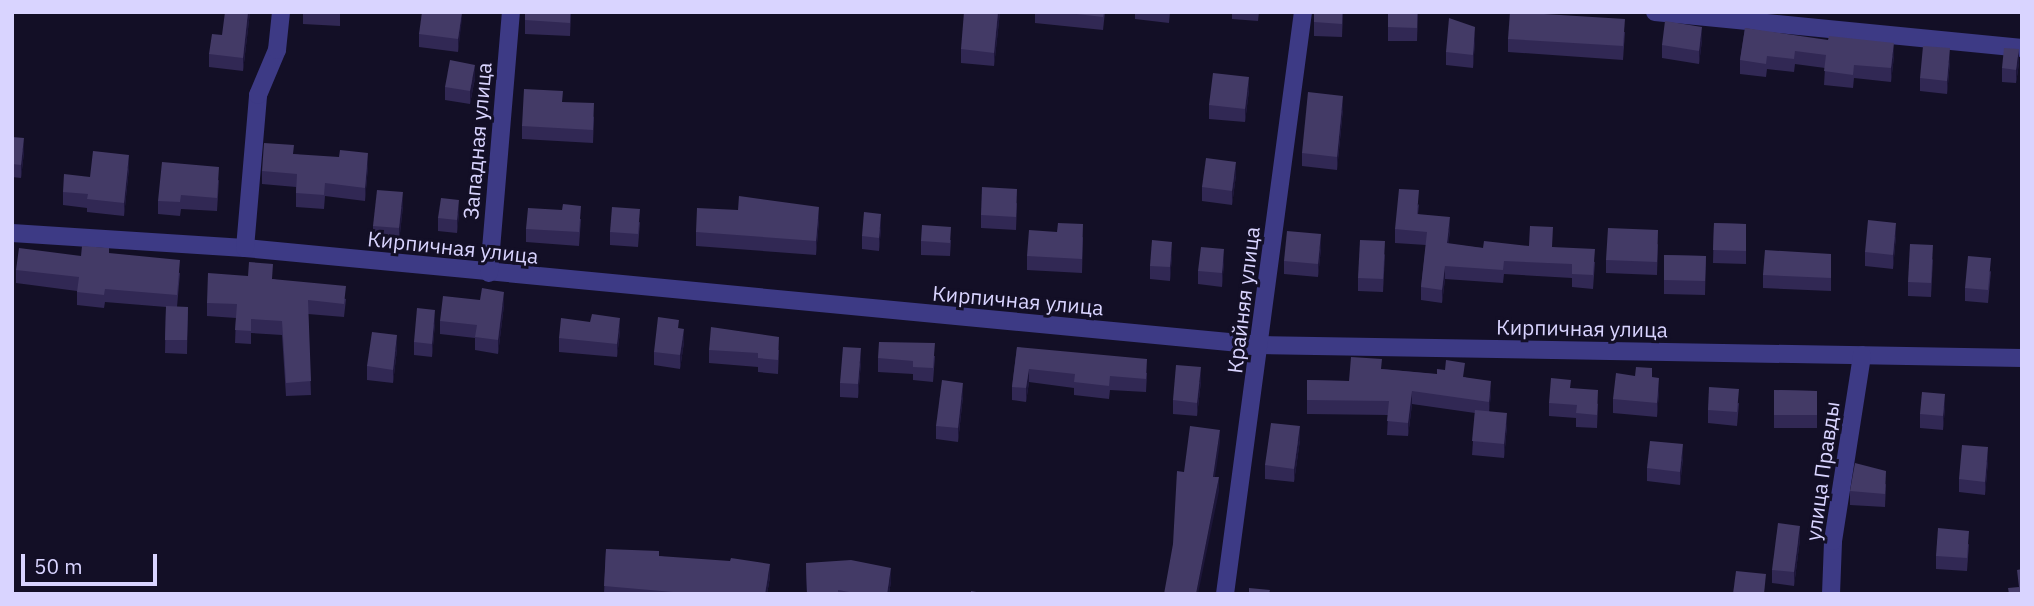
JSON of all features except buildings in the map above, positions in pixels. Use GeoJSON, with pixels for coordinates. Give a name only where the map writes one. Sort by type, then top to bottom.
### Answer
{"type":"FeatureCollection","features":[{"type":"Feature","properties":{"kind":"street"},"geometry":{"type":"LineString","coordinates":[[245,248],[258,96],[277,50],[281,12]]}},
{"type":"Feature","properties":{"kind":"street","name":"Западная улица"},"geometry":{"type":"LineString","coordinates":[[489,273],[511,12]]}},
{"type":"Feature","properties":{"kind":"street","name":"Крайняя улица"},"geometry":{"type":"LineString","coordinates":[[1225,594],[1261,345],[1303,12]]}},
{"type":"Feature","properties":{"kind":"street"},"geometry":{"type":"LineString","coordinates":[[1655,12],[2022,48]]}},
{"type":"Feature","properties":{"kind":"street","name":"Кирпичная улица"},"geometry":{"type":"LineString","coordinates":[[12,233],[245,248],[1261,345],[2022,358]]}},
{"type":"Feature","properties":{"kind":"street","name":"улица Правды"},"geometry":{"type":"LineString","coordinates":[[1831,594],[1833,541],[1862,355]]}}]}
